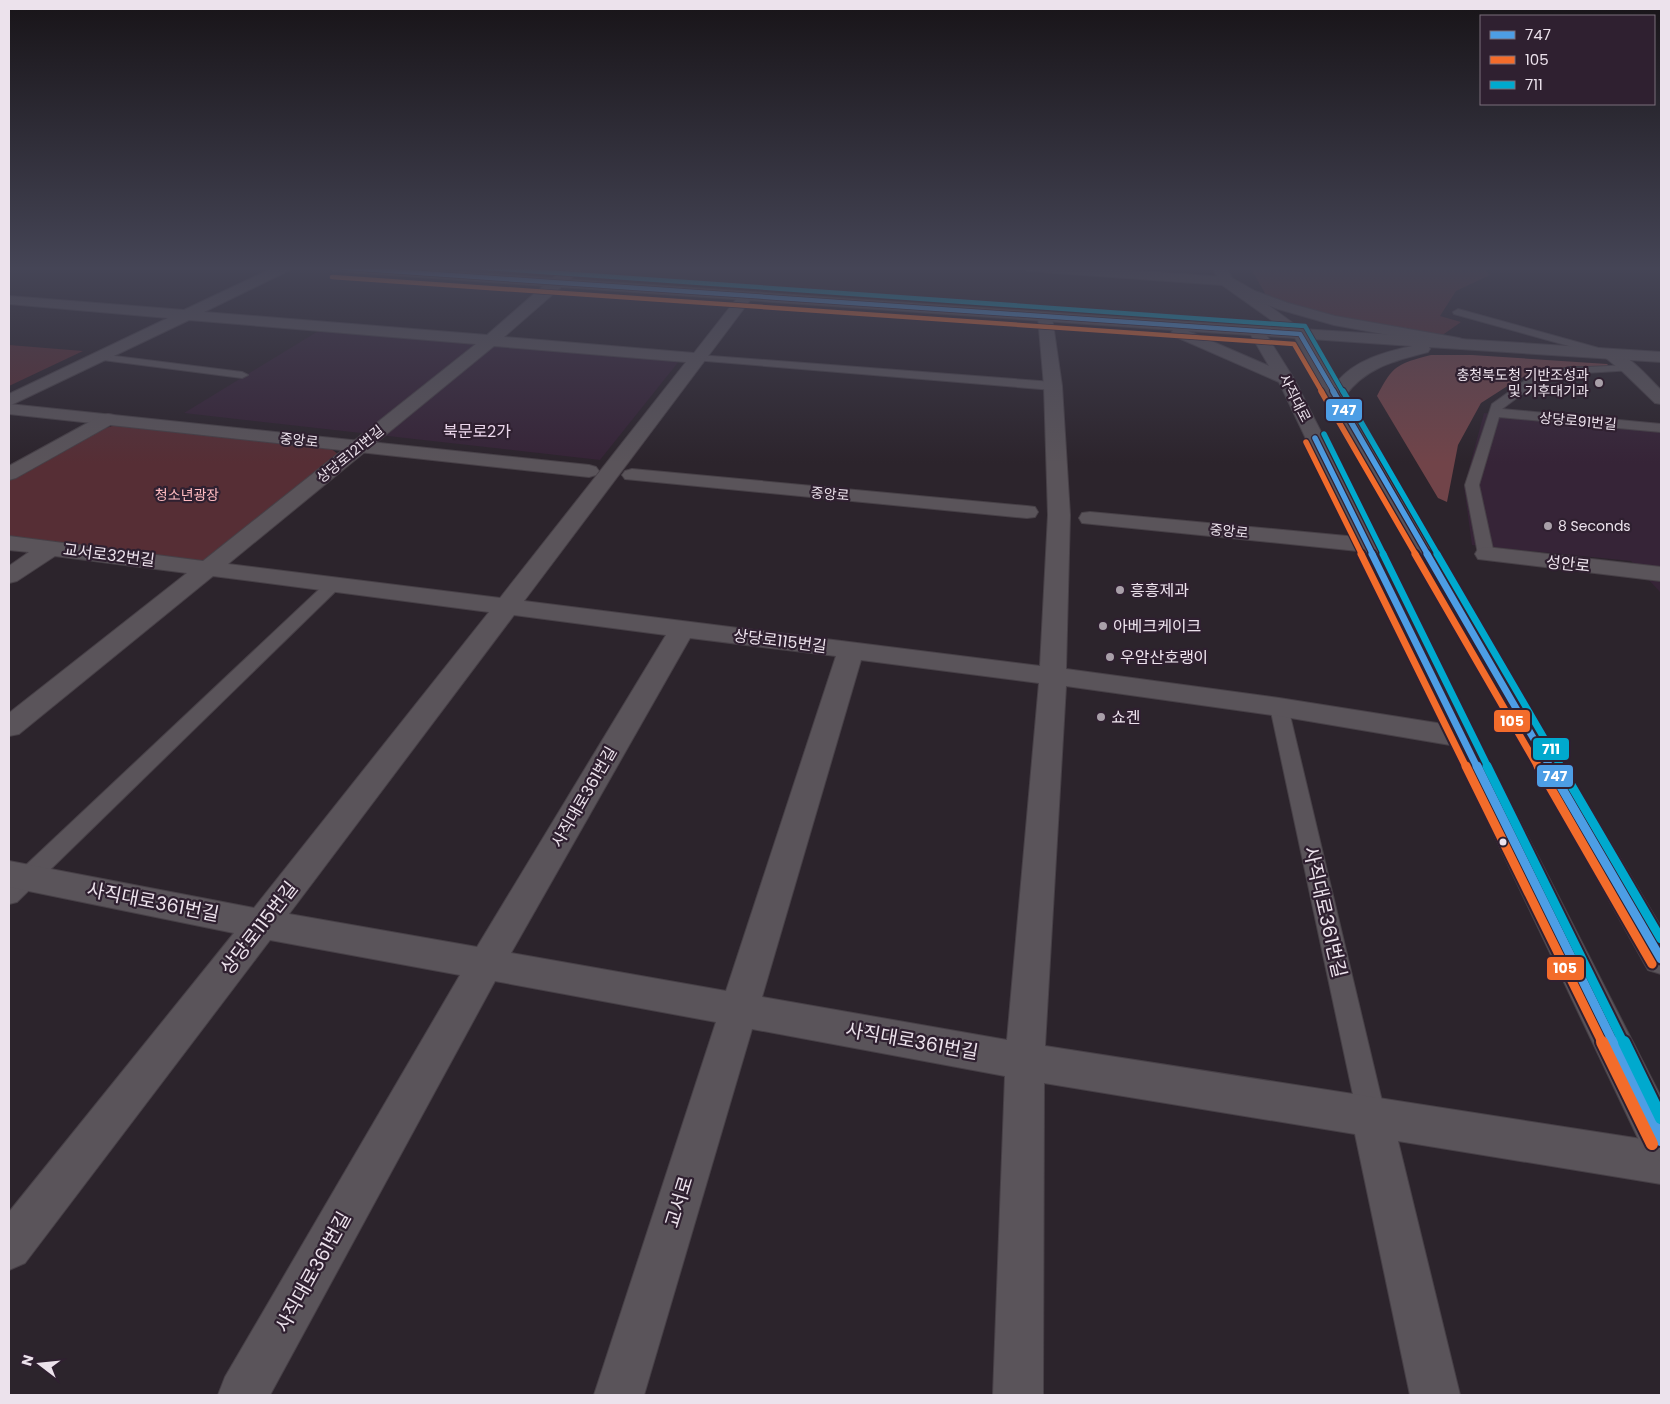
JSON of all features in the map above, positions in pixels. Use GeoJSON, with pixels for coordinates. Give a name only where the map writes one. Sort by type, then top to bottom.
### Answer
{"type":"FeatureCollection","features":[{"type":"Feature","properties":{"kind":"street"},"geometry":{"type":"LineString","coordinates":[[9,401],[150,333]]}},
{"type":"Feature","properties":{"kind":"street"},"geometry":{"type":"LineString","coordinates":[[400,333],[698,358]]}},
{"type":"Feature","properties":{"kind":"street","name":"상당로121번길"},"geometry":{"type":"LineString","coordinates":[[9,727],[360,447],[499,333]]}},
{"type":"Feature","properties":{"kind":"street","name":"상당로115번길"},"geometry":{"type":"LineString","coordinates":[[9,1247],[262,924],[718,333]]}},
{"type":"Feature","properties":{"kind":"street"},"geometry":{"type":"LineString","coordinates":[[1018,1395],[1025,1061],[1053,676],[1059,515],[1053,386],[1047,333]]}},
{"type":"Feature","properties":{"kind":"street"},"geometry":{"type":"LineString","coordinates":[[1178,333],[1286,379]]}},
{"type":"Feature","properties":{"kind":"street","name":"사직대로"},"geometry":{"type":"LineString","coordinates":[[1257,333],[1286,379],[1661,1140]]}},
{"type":"Feature","properties":{"kind":"street"},"geometry":{"type":"LineString","coordinates":[[1278,333],[1661,357]]}},
{"type":"Feature","properties":{"kind":"street"},"geometry":{"type":"LineString","coordinates":[[1397,333],[1471,345]]}},
{"type":"Feature","properties":{"kind":"street"},"geometry":{"type":"LineString","coordinates":[[1300,334],[1661,959]]}},
{"type":"Feature","properties":{"kind":"street"},"geometry":{"type":"LineString","coordinates":[[1336,395],[1352,376],[1383,360],[1418,350],[1471,345]]}},
{"type":"Feature","properties":{"kind":"street"},"geometry":{"type":"LineString","coordinates":[[1609,354],[1629,368],[1661,399]]}},
{"type":"Feature","properties":{"kind":"street","name":"중앙로"},"geometry":{"type":"LineString","coordinates":[[9,409],[589,471]]}},
{"type":"Feature","properties":{"kind":"street"},"geometry":{"type":"LineString","coordinates":[[9,474],[108,419]]}},
{"type":"Feature","properties":{"kind":"street","name":"중앙로"},"geometry":{"type":"LineString","coordinates":[[632,475],[1027,512]]}},
{"type":"Feature","properties":{"kind":"street","name":"중앙로"},"geometry":{"type":"LineString","coordinates":[[1090,518],[1368,545]]}},
{"type":"Feature","properties":{"kind":"street","name":"교서로32번길"},"geometry":{"type":"LineString","coordinates":[[9,543],[208,567]]}},
{"type":"Feature","properties":{"kind":"street"},"geometry":{"type":"LineString","coordinates":[[9,576],[51,548]]}},
{"type":"Feature","properties":{"kind":"street","name":"성안로"},"geometry":{"type":"LineString","coordinates":[[1486,554],[1657,578]]}},
{"type":"Feature","properties":{"kind":"street"},"geometry":{"type":"LineString","coordinates":[[208,567],[506,607]]}},
{"type":"Feature","properties":{"kind":"street","name":"상당로115번길"},"geometry":{"type":"LineString","coordinates":[[506,607],[1053,676]]}},
{"type":"Feature","properties":{"kind":"street","name":"사직대로361번길"},"geometry":{"type":"LineString","coordinates":[[243,1395],[486,964],[682,629]]}},
{"type":"Feature","properties":{"kind":"street"},"geometry":{"type":"LineString","coordinates":[[740,1010],[851,650]]}},
{"type":"Feature","properties":{"kind":"street"},"geometry":{"type":"LineString","coordinates":[[1053,676],[1279,707],[1462,736]]}},
{"type":"Feature","properties":{"kind":"street","name":"사직대로361번길"},"geometry":{"type":"LineString","coordinates":[[15,882],[262,924],[1025,1061],[1661,1163]]}},
{"type":"Feature","properties":{"kind":"street","name":"교서로"},"geometry":{"type":"LineString","coordinates":[[619,1395],[740,1010]]}},
{"type":"Feature","properties":{"kind":"street","name":"사직대로361번길"},"geometry":{"type":"LineString","coordinates":[[1372,1118],[1434,1395]]}},
{"type":"Feature","properties":{"kind":"lane"},"geometry":{"type":"LineString","coordinates":[[1532,333],[1609,354]]}},
{"type":"Feature","properties":{"kind":"lane"},"geometry":{"type":"LineString","coordinates":[[99,357],[242,375]]}},
{"type":"Feature","properties":{"kind":"lane"},"geometry":{"type":"LineString","coordinates":[[698,358],[1053,386]]}},
{"type":"Feature","properties":{"kind":"lane"},"geometry":{"type":"LineString","coordinates":[[1486,554],[1472,485],[1496,407],[1534,379],[1568,371],[1629,368]]}},
{"type":"Feature","properties":{"kind":"lane","name":"상당로91번길"},"geometry":{"type":"LineString","coordinates":[[1494,413],[1661,428]]}},
{"type":"Feature","properties":{"kind":"lane","name":"사직대로361번길"},"geometry":{"type":"LineString","coordinates":[[15,882],[334,584]]}},
{"type":"Feature","properties":{"kind":"lane","name":"사직대로361번길"},"geometry":{"type":"LineString","coordinates":[[1279,707],[1372,1118]]}},
{"type":"Feature","properties":{"kind":"shaded area"},"geometry":{"type":"Polygon","coordinates":[[[316,333],[350,333],[680,360],[600,460],[184,413],[316,333]]]}},
{"type":"Feature","properties":{"kind":"shaded area"},"geometry":{"type":"Polygon","coordinates":[[[1431,355],[1472,355],[1607,364],[1610,367],[1570,366],[1520,378],[1481,403],[1458,445],[1447,502],[1438,498],[1377,396],[1387,378],[1397,367],[1431,355]]]}},
{"type":"Feature","properties":{"kind":"shaded area"},"geometry":{"type":"Polygon","coordinates":[[[1484,413],[1661,431],[1661,593],[1631,561],[1472,545],[1464,487],[1484,413]]]}},
{"type":"Feature","properties":{"kind":"green space"},"geometry":{"type":"Polygon","coordinates":[[[1421,333],[1446,333],[1441,336],[1421,333]]]}},
{"type":"Feature","properties":{"kind":"green space"},"geometry":{"type":"Polygon","coordinates":[[[9,345],[83,351],[9,386],[9,345]]]}},
{"type":"Feature","properties":{"kind":"green space","name":"청소년광장"},"geometry":{"type":"Polygon","coordinates":[[[122,423],[324,443],[339,455],[209,562],[9,537],[9,479],[93,432],[122,423]]]}},
{"type":"Feature","properties":{"kind":"transit line","name":"105"},"geometry":{"type":"LineString","coordinates":[[1129,333],[1294,344],[1652,964]]}},
{"type":"Feature","properties":{"kind":"transit line","name":"747"},"geometry":{"type":"LineString","coordinates":[[1279,333],[1300,334],[1661,959]]}},
{"type":"Feature","properties":{"kind":"transit line","name":"711"},"geometry":{"type":"LineString","coordinates":[[1309,333],[1661,939]]}},
{"type":"Feature","properties":{"kind":"transit line","name":"711"},"geometry":{"type":"LineString","coordinates":[[1324,434],[1661,1118]]}},
{"type":"Feature","properties":{"kind":"transit line","name":"747"},"geometry":{"type":"LineString","coordinates":[[1315,438],[1661,1140]]}},
{"type":"Feature","properties":{"kind":"transit line","name":"105"},"geometry":{"type":"LineString","coordinates":[[1306,442],[1652,1144]]}},
{"type":"Feature","properties":{"kind":"place","name":"충청북도청 기반조성과 및 기후대기과"},"geometry":{"type":"Point","coordinates":[1599,383]}},
{"type":"Feature","properties":{"kind":"place","name":"8 Seconds"},"geometry":{"type":"Point","coordinates":[1548,526]}},
{"type":"Feature","properties":{"kind":"place","name":"흥흥제과"},"geometry":{"type":"Point","coordinates":[1120,590]}},
{"type":"Feature","properties":{"kind":"place","name":"아베크케이크"},"geometry":{"type":"Point","coordinates":[1103,626]}},
{"type":"Feature","properties":{"kind":"place","name":"우암산호랭이"},"geometry":{"type":"Point","coordinates":[1110,657]}},
{"type":"Feature","properties":{"kind":"place","name":"쇼겐"},"geometry":{"type":"Point","coordinates":[1101,717]}},
{"type":"Feature","properties":{"kind":"district","name":"북문로2가"},"geometry":{"type":"Point","coordinates":[477,431]}}]}
